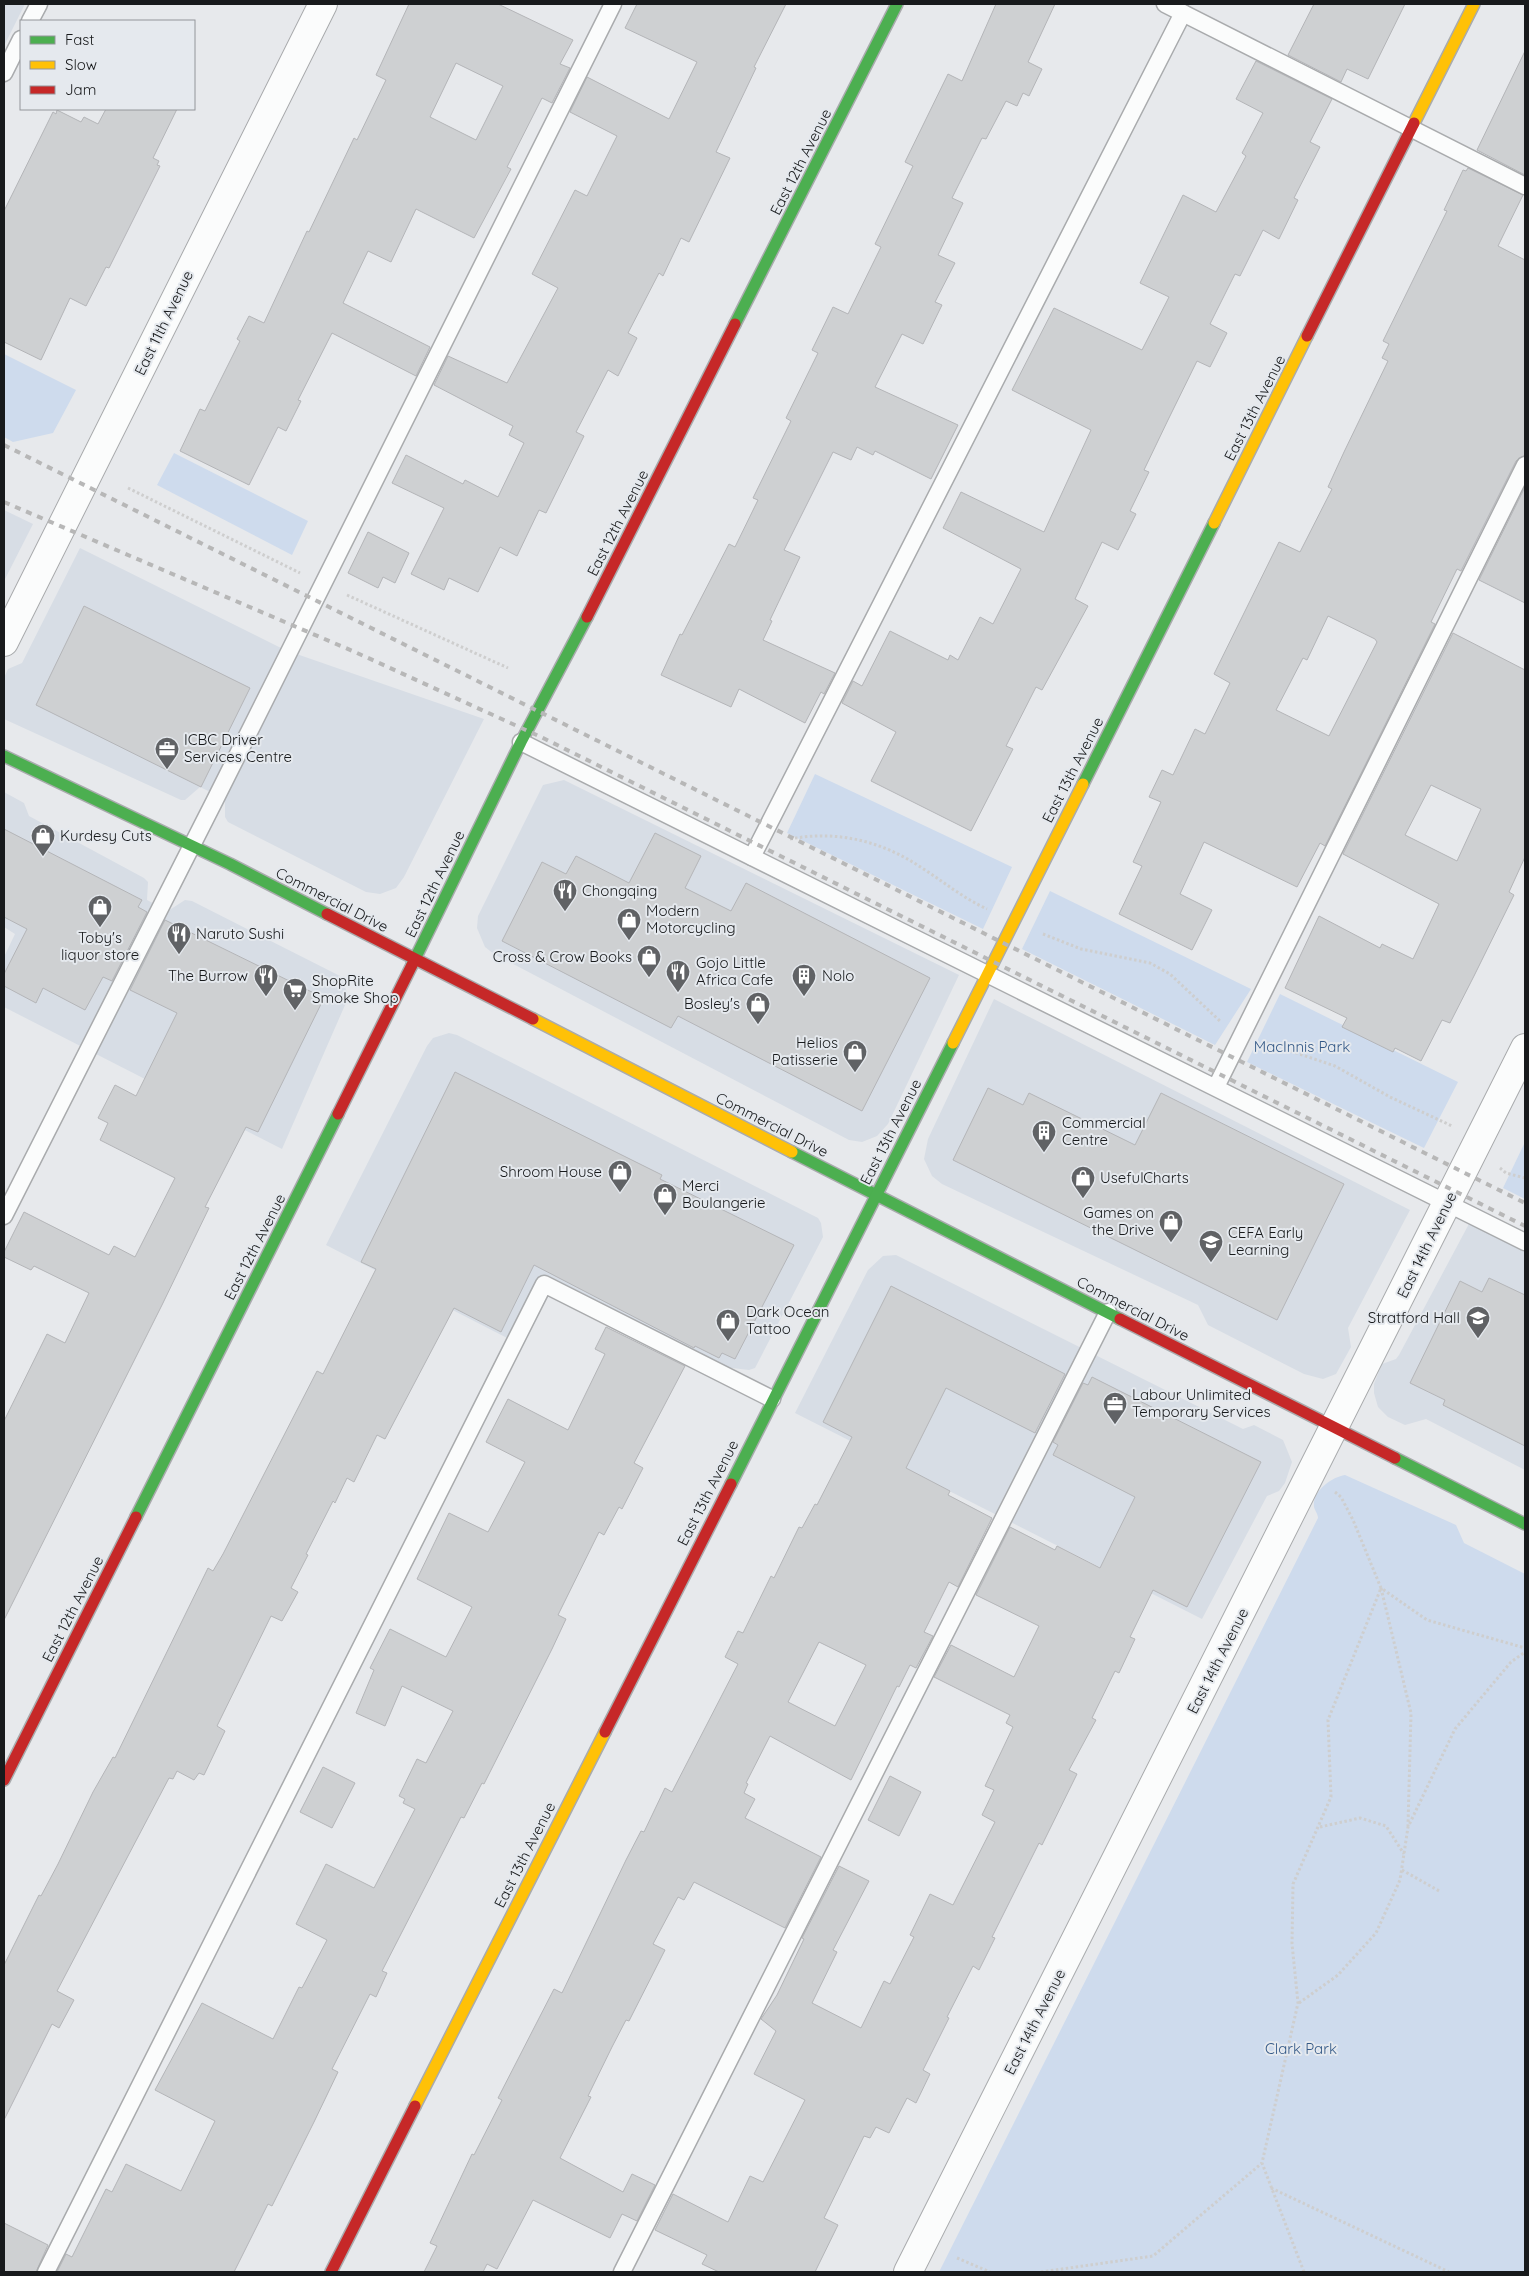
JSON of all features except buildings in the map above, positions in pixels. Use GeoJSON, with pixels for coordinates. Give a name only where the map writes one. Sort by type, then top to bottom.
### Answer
{"type":"FeatureCollection","features":[{"type":"Feature","properties":{"kind":"street","name":"East 11th Avenue"},"geometry":{"type":"LineString","coordinates":[[4,642],[323,4]]}},
{"type":"Feature","properties":{"kind":"street","name":"East 12th Avenue"},"geometry":{"type":"LineString","coordinates":[[4,1780],[521,742],[595,603],[897,4]]}},
{"type":"Feature","properties":{"kind":"street","name":"East 13th Avenue"},"geometry":{"type":"LineString","coordinates":[[331,2272],[876,1196],[1474,4]]}},
{"type":"Feature","properties":{"kind":"street","name":"Commercial Drive"},"geometry":{"type":"LineString","coordinates":[[4,756],[192,846],[597,1051],[876,1196],[1525,1524]]}},
{"type":"Feature","properties":{"kind":"street","name":"East 14th Avenue"},"geometry":{"type":"LineString","coordinates":[[908,2272],[1525,1048]]}},
{"type":"Feature","properties":{"kind":"lane"},"geometry":{"type":"LineString","coordinates":[[31,20],[39,4]]}},
{"type":"Feature","properties":{"kind":"lane"},"geometry":{"type":"LineString","coordinates":[[4,1216],[192,846],[614,4]]}},
{"type":"Feature","properties":{"kind":"lane"},"geometry":{"type":"LineString","coordinates":[[1166,4],[1525,186]]}},
{"type":"Feature","properties":{"kind":"lane"},"geometry":{"type":"LineString","coordinates":[[755,851],[1183,13]]}},
{"type":"Feature","properties":{"kind":"lane"},"geometry":{"type":"LineString","coordinates":[[4,73],[20,41]]}},
{"type":"Feature","properties":{"kind":"lane"},"geometry":{"type":"LineString","coordinates":[[1216,1087],[1525,465]]}},
{"type":"Feature","properties":{"kind":"lane"},"geometry":{"type":"LineString","coordinates":[[521,742],[755,851],[988,973],[1525,1242]]}},
{"type":"Feature","properties":{"kind":"lane"},"geometry":{"type":"LineString","coordinates":[[46,2272],[544,1284],[772,1399]]}},
{"type":"Feature","properties":{"kind":"lane"},"geometry":{"type":"LineString","coordinates":[[622,2272],[1108,1312]]}},
{"type":"Feature","properties":{"kind":"path"},"geometry":{"type":"LineString","coordinates":[[755,851],[809,835],[838,835],[876,844],[921,867],[973,902],[1014,921]]}},
{"type":"Feature","properties":{"kind":"path"},"geometry":{"type":"LineString","coordinates":[[1298,2003],[1338,1975],[1376,1932],[1400,1880],[1408,1827],[1411,1713],[1381,1588],[1353,1520],[1341,1497],[1328,1487]]}},
{"type":"Feature","properties":{"kind":"path"},"geometry":{"type":"LineString","coordinates":[[1381,1588],[1427,1620],[1525,1648]]}},
{"type":"Feature","properties":{"kind":"path"},"geometry":{"type":"LineString","coordinates":[[1304,2272],[1270,2188],[1262,2162],[1298,2003],[1292,1944],[1293,1884],[1331,1797],[1328,1720],[1381,1588]]}},
{"type":"Feature","properties":{"kind":"path"},"geometry":{"type":"LineString","coordinates":[[1408,1827],[1455,1729],[1511,1662],[1525,1652]]}},
{"type":"Feature","properties":{"kind":"path"},"geometry":{"type":"LineString","coordinates":[[1319,1827],[1360,1818],[1386,1826],[1404,1854]]}},
{"type":"Feature","properties":{"kind":"path"},"geometry":{"type":"LineString","coordinates":[[1402,1870],[1441,1892]]}},
{"type":"Feature","properties":{"kind":"path"},"geometry":{"type":"LineString","coordinates":[[1041,2272],[1153,2256],[1262,2162]]}},
{"type":"Feature","properties":{"kind":"path"},"geometry":{"type":"LineString","coordinates":[[1270,2188],[1449,2272]]}},
{"type":"Feature","properties":{"kind":"path"},"geometry":{"type":"LineString","coordinates":[[958,2258],[990,2272]]}},
{"type":"Feature","properties":{"kind":"shaded area"},"geometry":{"type":"Polygon","coordinates":[[[4,4],[25,4],[4,46],[4,4]]]}},
{"type":"Feature","properties":{"kind":"shaded area"},"geometry":{"type":"Polygon","coordinates":[[[4,510],[33,524],[4,581],[4,510]]]}},
{"type":"Feature","properties":{"kind":"shaded area"},"geometry":{"type":"Polygon","coordinates":[[[80,548],[285,650],[484,719],[404,877],[396,888],[380,894],[366,892],[228,822],[225,817],[225,799],[200,787],[185,800],[181,800],[4,719],[4,678],[8,669],[22,663],[80,548]]]}},
{"type":"Feature","properties":{"kind":"shaded area"},"geometry":{"type":"Polygon","coordinates":[[[564,780],[959,975],[888,1124],[877,1136],[862,1142],[849,1140],[494,954],[485,947],[477,928],[478,916],[543,785],[564,780]]]}},
{"type":"Feature","properties":{"kind":"shaded area"},"geometry":{"type":"Polygon","coordinates":[[[4,792],[24,803],[29,816],[144,878],[148,882],[147,900],[168,911],[185,900],[192,901],[340,976],[347,992],[345,1005],[282,1149],[4,1007],[4,957],[15,934],[4,927],[4,792]]]}},
{"type":"Feature","properties":{"kind":"shaded area"},"geometry":{"type":"Polygon","coordinates":[[[994,999],[1410,1210],[1348,1328],[1351,1347],[1336,1374],[1323,1379],[1304,1374],[1208,1325],[1198,1305],[942,1184],[932,1176],[924,1159],[928,1139],[994,999]]]}},
{"type":"Feature","properties":{"kind":"shaded area"},"geometry":{"type":"Polygon","coordinates":[[[449,1033],[457,1035],[818,1218],[821,1223],[823,1237],[755,1368],[749,1370],[732,1368],[727,1377],[544,1284],[515,1342],[326,1245],[427,1046],[433,1038],[449,1033]]]}},
{"type":"Feature","properties":{"kind":"shaded area"},"geometry":{"type":"Polygon","coordinates":[[[1470,1222],[1525,1250],[1525,1470],[1426,1419],[1405,1425],[1388,1417],[1378,1407],[1374,1393],[1374,1384],[1382,1364],[1396,1359],[1399,1355],[1470,1222]]]}},
{"type":"Feature","properties":{"kind":"shaded area"},"geometry":{"type":"Polygon","coordinates":[[[896,1255],[1243,1429],[1254,1425],[1283,1440],[1292,1462],[1285,1483],[1279,1491],[1267,1496],[1202,1619],[795,1413],[868,1270],[883,1256],[896,1255]]]}},
{"type":"Feature","properties":{"kind":"green space"},"geometry":{"type":"Polygon","coordinates":[[[4,354],[76,390],[53,433],[13,442],[4,437],[4,354]]]}},
{"type":"Feature","properties":{"kind":"green space"},"geometry":{"type":"Polygon","coordinates":[[[174,453],[308,521],[292,555],[157,485],[174,453]]]}},
{"type":"Feature","properties":{"kind":"green space"},"geometry":{"type":"Polygon","coordinates":[[[815,774],[1012,867],[983,929],[787,833],[815,774]]]}},
{"type":"Feature","properties":{"kind":"green space","name":"MacInnis Park"},"geometry":{"type":"Polygon","coordinates":[[[1050,891],[1251,989],[1215,1045],[1022,949],[1050,891]]]}},
{"type":"Feature","properties":{"kind":"green space","name":"MacInnis Park"},"geometry":{"type":"Polygon","coordinates":[[[1280,994],[1458,1082],[1424,1148],[1247,1062],[1280,994]]]}},
{"type":"Feature","properties":{"kind":"green space"},"geometry":{"type":"Polygon","coordinates":[[[1525,1142],[1525,1199],[1503,1188],[1525,1142]]]}},
{"type":"Feature","properties":{"kind":"green space","name":"Clark Park"},"geometry":{"type":"Polygon","coordinates":[[[1345,1475],[1456,1525],[1464,1543],[1525,1574],[1525,2272],[939,2272],[1318,1518],[1314,1507],[1316,1496],[1329,1482],[1345,1475]]]}},
{"type":"Feature","properties":{"kind":"railway"},"geometry":{"type":"LineString","coordinates":[[4,445],[1525,1203]]}},
{"type":"Feature","properties":{"kind":"railway"},"geometry":{"type":"LineString","coordinates":[[4,502],[355,652],[541,737],[1525,1226]]}},
{"type":"Feature","properties":{"kind":"traffic: fast"},"geometry":{"type":"LineString","coordinates":[[735,324],[897,4]]}},
{"type":"Feature","properties":{"kind":"traffic: fast"},"geometry":{"type":"LineString","coordinates":[[1083,784],[1214,523]]}},
{"type":"Feature","properties":{"kind":"traffic: fast"},"geometry":{"type":"LineString","coordinates":[[412,965],[521,742],[587,617]]}},
{"type":"Feature","properties":{"kind":"traffic: fast"},"geometry":{"type":"LineString","coordinates":[[4,756],[230,864],[327,914]]}},
{"type":"Feature","properties":{"kind":"traffic: fast"},"geometry":{"type":"LineString","coordinates":[[731,1484],[953,1043]]}},
{"type":"Feature","properties":{"kind":"traffic: fast"},"geometry":{"type":"LineString","coordinates":[[136,1517],[338,1114]]}},
{"type":"Feature","properties":{"kind":"traffic: fast"},"geometry":{"type":"LineString","coordinates":[[792,1152],[1120,1319]]}},
{"type":"Feature","properties":{"kind":"traffic: fast"},"geometry":{"type":"LineString","coordinates":[[1395,1458],[1525,1524]]}},
{"type":"Feature","properties":{"kind":"traffic: slow"},"geometry":{"type":"LineString","coordinates":[[1414,123],[1474,4]]}},
{"type":"Feature","properties":{"kind":"traffic: slow"},"geometry":{"type":"LineString","coordinates":[[1214,523],[1307,336]]}},
{"type":"Feature","properties":{"kind":"traffic: slow"},"geometry":{"type":"LineString","coordinates":[[953,1043],[1083,784]]}},
{"type":"Feature","properties":{"kind":"traffic: slow"},"geometry":{"type":"LineString","coordinates":[[533,1019],[792,1152]]}},
{"type":"Feature","properties":{"kind":"traffic: slow"},"geometry":{"type":"LineString","coordinates":[[415,2106],[605,1732]]}},
{"type":"Feature","properties":{"kind":"traffic: jam"},"geometry":{"type":"LineString","coordinates":[[1307,336],[1414,123]]}},
{"type":"Feature","properties":{"kind":"traffic: jam"},"geometry":{"type":"LineString","coordinates":[[587,617],[735,324]]}},
{"type":"Feature","properties":{"kind":"traffic: jam"},"geometry":{"type":"LineString","coordinates":[[327,914],[533,1019]]}},
{"type":"Feature","properties":{"kind":"traffic: jam"},"geometry":{"type":"LineString","coordinates":[[338,1114],[412,965]]}},
{"type":"Feature","properties":{"kind":"traffic: jam"},"geometry":{"type":"LineString","coordinates":[[1120,1319],[1395,1458]]}},
{"type":"Feature","properties":{"kind":"traffic: jam"},"geometry":{"type":"LineString","coordinates":[[605,1732],[731,1484]]}},
{"type":"Feature","properties":{"kind":"traffic: jam"},"geometry":{"type":"LineString","coordinates":[[4,1780],[136,1517]]}},
{"type":"Feature","properties":{"kind":"traffic: jam"},"geometry":{"type":"LineString","coordinates":[[331,2272],[415,2106]]}},
{"type":"Feature","properties":{"kind":"place","name":"ICBC Driver Services Centre"},"geometry":{"type":"Point","coordinates":[167,770]}},
{"type":"Feature","properties":{"kind":"place","name":"Kurdesy Cuts"},"geometry":{"type":"Point","coordinates":[43,857]}},
{"type":"Feature","properties":{"kind":"place","name":"Chongqing"},"geometry":{"type":"Point","coordinates":[565,912]}},
{"type":"Feature","properties":{"kind":"place","name":"Toby's liquor store"},"geometry":{"type":"Point","coordinates":[100,928]}},
{"type":"Feature","properties":{"kind":"place","name":"Modern Motorcycling"},"geometry":{"type":"Point","coordinates":[629,941]}},
{"type":"Feature","properties":{"kind":"place","name":"Naruto Sushi"},"geometry":{"type":"Point","coordinates":[179,955]}},
{"type":"Feature","properties":{"kind":"place","name":"Cross & Crow Books"},"geometry":{"type":"Point","coordinates":[649,978]}},
{"type":"Feature","properties":{"kind":"place","name":"Gojo Little Africa Cafe"},"geometry":{"type":"Point","coordinates":[678,993]}},
{"type":"Feature","properties":{"kind":"place","name":"The Burrow"},"geometry":{"type":"Point","coordinates":[266,997]}},
{"type":"Feature","properties":{"kind":"place","name":"Nolo"},"geometry":{"type":"Point","coordinates":[804,997]}},
{"type":"Feature","properties":{"kind":"place","name":"ShopRite Smoke Shop"},"geometry":{"type":"Point","coordinates":[295,1011]}},
{"type":"Feature","properties":{"kind":"place","name":"Bosley's"},"geometry":{"type":"Point","coordinates":[758,1025]}},
{"type":"Feature","properties":{"kind":"place","name":"Helios Patisserie"},"geometry":{"type":"Point","coordinates":[855,1073]}},
{"type":"Feature","properties":{"kind":"place","name":"Commercial Centre"},"geometry":{"type":"Point","coordinates":[1044,1153]}},
{"type":"Feature","properties":{"kind":"place","name":"Shroom House"},"geometry":{"type":"Point","coordinates":[620,1193]}},
{"type":"Feature","properties":{"kind":"place","name":"UsefulCharts"},"geometry":{"type":"Point","coordinates":[1083,1199]}},
{"type":"Feature","properties":{"kind":"place","name":"Merci Boulangerie"},"geometry":{"type":"Point","coordinates":[665,1216]}},
{"type":"Feature","properties":{"kind":"place","name":"Games on the Drive"},"geometry":{"type":"Point","coordinates":[1171,1243]}},
{"type":"Feature","properties":{"kind":"place","name":"CEFA Early Learning"},"geometry":{"type":"Point","coordinates":[1211,1263]}},
{"type":"Feature","properties":{"kind":"place","name":"Stratford Hall"},"geometry":{"type":"Point","coordinates":[1478,1339]}},
{"type":"Feature","properties":{"kind":"place","name":"Dark Ocean Tattoo"},"geometry":{"type":"Point","coordinates":[728,1342]}},
{"type":"Feature","properties":{"kind":"place","name":"Labour Unlimited Temporary Services"},"geometry":{"type":"Point","coordinates":[1115,1425]}}]}
